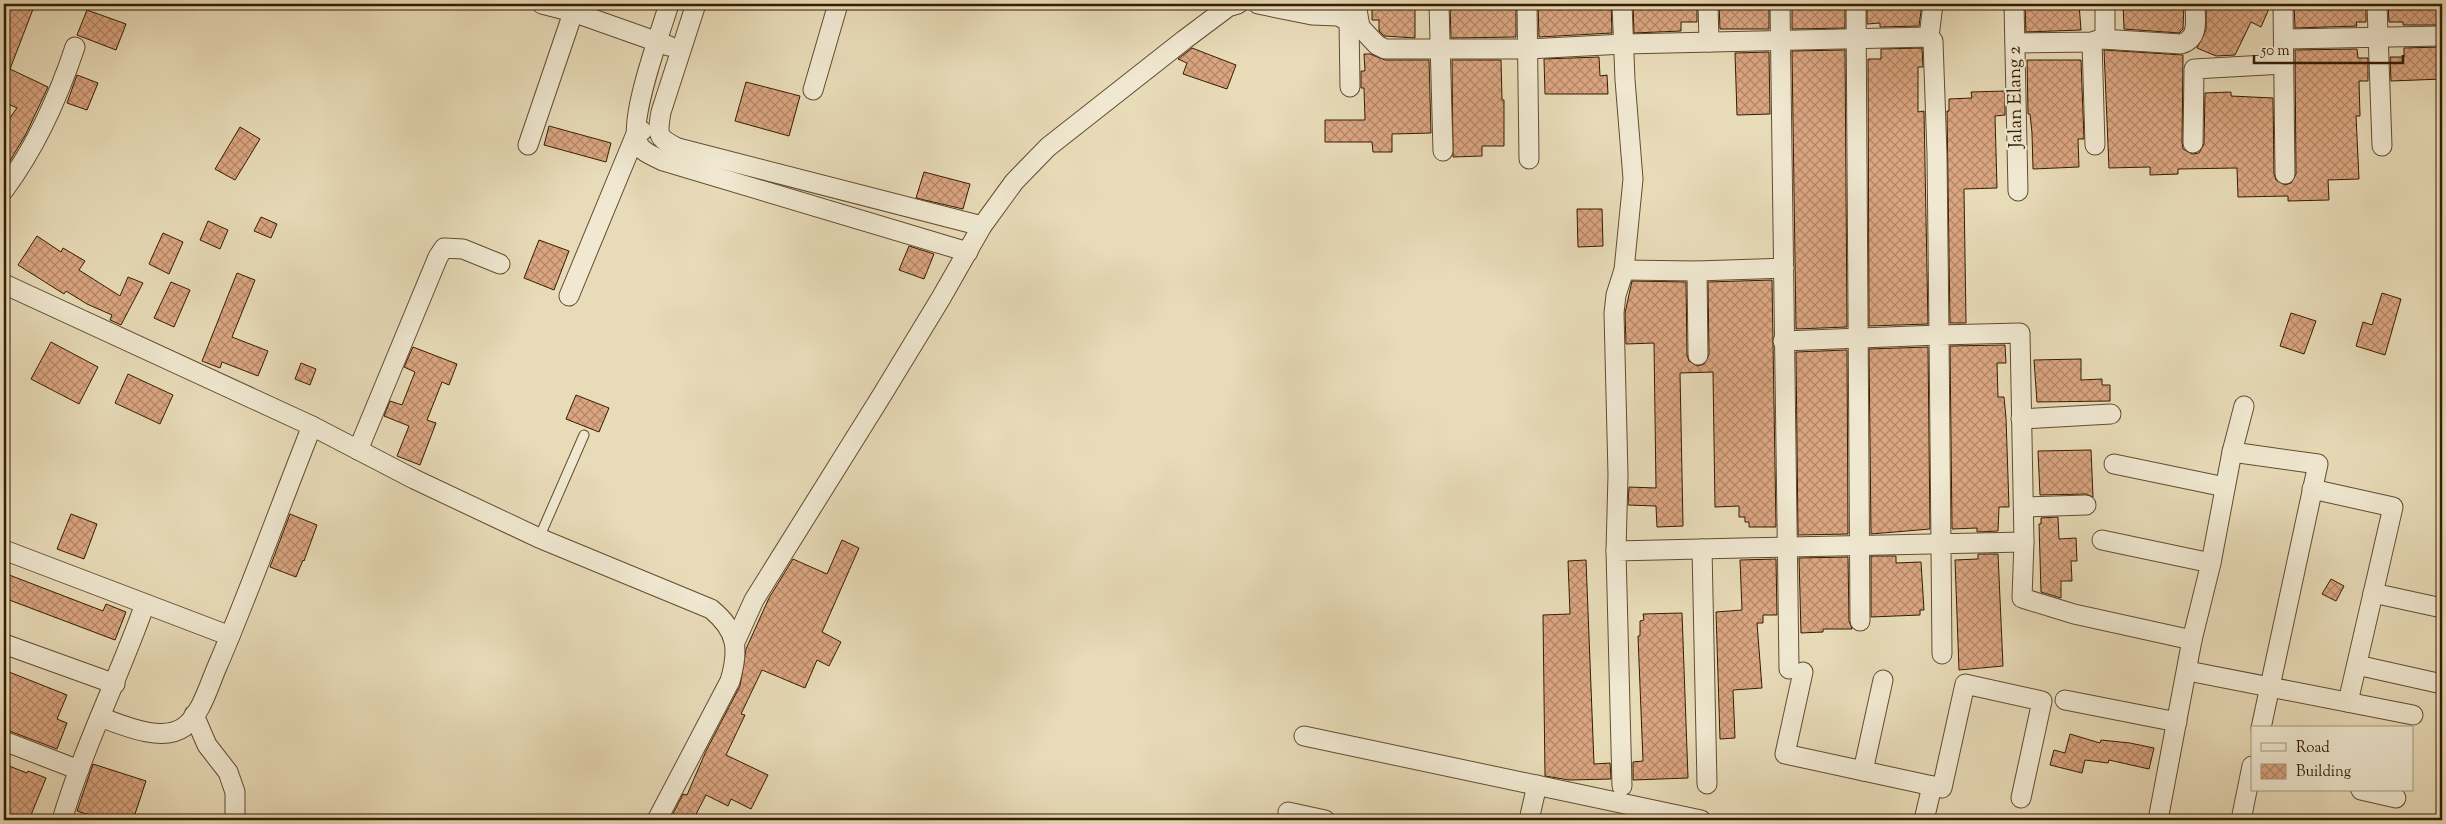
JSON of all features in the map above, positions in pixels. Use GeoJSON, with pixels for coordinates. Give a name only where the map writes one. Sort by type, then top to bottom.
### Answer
{"type":"FeatureCollection","features":[{"type":"Feature","properties":{"kind":"street"},"geometry":{"type":"LineString","coordinates":[[542,4],[575,8],[682,50]]}},
{"type":"Feature","properties":{"kind":"street"},"geometry":{"type":"LineString","coordinates":[[669,4],[636,119],[638,143],[644,151],[662,161],[968,252]]}},
{"type":"Feature","properties":{"kind":"street"},"geometry":{"type":"LineString","coordinates":[[696,4],[661,112],[658,131],[663,140],[678,148],[763,168],[982,226]]}},
{"type":"Feature","properties":{"kind":"street"},"geometry":{"type":"LineString","coordinates":[[814,90],[838,4]]}},
{"type":"Feature","properties":{"kind":"street"},"geometry":{"type":"LineString","coordinates":[[735,642],[754,600],[882,395],[982,226],[1014,182],[1048,147],[1184,40],[1228,7],[1238,4]]}},
{"type":"Feature","properties":{"kind":"street"},"geometry":{"type":"LineString","coordinates":[[1258,4],[1312,15],[1355,17],[1377,45],[1385,49],[1528,48],[1929,37],[1934,42],[1937,145],[1942,654]]}},
{"type":"Feature","properties":{"kind":"street"},"geometry":{"type":"LineString","coordinates":[[1439,4],[1443,151]]}},
{"type":"Feature","properties":{"kind":"street"},"geometry":{"type":"LineString","coordinates":[[1527,4],[1529,159]]}},
{"type":"Feature","properties":{"kind":"street"},"geometry":{"type":"LineString","coordinates":[[1622,4],[1628,136],[1633,180],[1624,270],[1616,295],[1614,313],[1618,475],[1616,551],[1622,786]]}},
{"type":"Feature","properties":{"kind":"street"},"geometry":{"type":"LineString","coordinates":[[1708,4],[1710,42]]}},
{"type":"Feature","properties":{"kind":"street"},"geometry":{"type":"LineString","coordinates":[[1780,4],[1786,547],[1796,671],[1785,754],[1942,788],[1965,684],[2042,701],[2021,798]]}},
{"type":"Feature","properties":{"kind":"street"},"geometry":{"type":"LineString","coordinates":[[1856,4],[1860,620]]}},
{"type":"Feature","properties":{"kind":"street"},"geometry":{"type":"LineString","coordinates":[[1929,37],[1938,4]]}},
{"type":"Feature","properties":{"kind":"street","name":"Jalan Elang 2"},"geometry":{"type":"LineString","coordinates":[[2014,4],[2018,191]]}},
{"type":"Feature","properties":{"kind":"street"},"geometry":{"type":"LineString","coordinates":[[2095,145],[2097,41],[2105,34],[2105,4]]}},
{"type":"Feature","properties":{"kind":"street"},"geometry":{"type":"LineString","coordinates":[[2014,43],[2097,41],[2153,44],[2188,42],[2194,34],[2195,4]]}},
{"type":"Feature","properties":{"kind":"street"},"geometry":{"type":"LineString","coordinates":[[2283,4],[2285,174]]}},
{"type":"Feature","properties":{"kind":"street"},"geometry":{"type":"LineString","coordinates":[[2377,4],[2382,146]]}},
{"type":"Feature","properties":{"kind":"street"},"geometry":{"type":"LineString","coordinates":[[528,145],[575,8]]}},
{"type":"Feature","properties":{"kind":"street"},"geometry":{"type":"LineString","coordinates":[[1350,87],[1355,17]]}},
{"type":"Feature","properties":{"kind":"street"},"geometry":{"type":"LineString","coordinates":[[2284,39],[2442,36]]}},
{"type":"Feature","properties":{"kind":"street"},"geometry":{"type":"LineString","coordinates":[[4,190],[20,168],[60,91],[75,47]]}},
{"type":"Feature","properties":{"kind":"street"},"geometry":{"type":"LineString","coordinates":[[2193,143],[2194,69],[2284,64]]}},
{"type":"Feature","properties":{"kind":"street"},"geometry":{"type":"LineString","coordinates":[[570,296],[636,134],[643,130],[658,131]]}},
{"type":"Feature","properties":{"kind":"street"},"geometry":{"type":"LineString","coordinates":[[754,187],[763,168]]}},
{"type":"Feature","properties":{"kind":"street"},"geometry":{"type":"LineString","coordinates":[[358,450],[438,257],[444,248],[463,249],[500,264]]}},
{"type":"Feature","properties":{"kind":"street"},"geometry":{"type":"LineString","coordinates":[[1624,270],[1697,271],[1784,268]]}},
{"type":"Feature","properties":{"kind":"street"},"geometry":{"type":"LineString","coordinates":[[1697,271],[1698,355]]}},
{"type":"Feature","properties":{"kind":"street"},"geometry":{"type":"LineString","coordinates":[[4,284],[312,426],[414,479],[539,538],[712,609],[722,618],[735,642],[737,653],[730,681],[657,820]]}},
{"type":"Feature","properties":{"kind":"street"},"geometry":{"type":"LineString","coordinates":[[1783,341],[2020,333],[2024,507],[2022,598],[2074,614],[2192,640]]}},
{"type":"Feature","properties":{"kind":"street"},"geometry":{"type":"LineString","coordinates":[[2158,820],[2188,672],[2192,640],[2211,563],[2232,452],[2244,406]]}},
{"type":"Feature","properties":{"kind":"street"},"geometry":{"type":"LineString","coordinates":[[2021,419],[2111,414]]}},
{"type":"Feature","properties":{"kind":"street"},"geometry":{"type":"LineString","coordinates":[[100,717],[143,732],[171,732],[184,727],[194,715],[230,636],[312,426]]}},
{"type":"Feature","properties":{"kind":"street"},"geometry":{"type":"LineString","coordinates":[[2232,452],[2318,464],[2261,726]]}},
{"type":"Feature","properties":{"kind":"street"},"geometry":{"type":"LineString","coordinates":[[2114,464],[2225,487]]}},
{"type":"Feature","properties":{"kind":"street"},"geometry":{"type":"LineString","coordinates":[[2312,489],[2393,507],[2348,702]]}},
{"type":"Feature","properties":{"kind":"street"},"geometry":{"type":"LineString","coordinates":[[2024,507],[2086,505]]}},
{"type":"Feature","properties":{"kind":"street"},"geometry":{"type":"LineString","coordinates":[[2102,540],[2211,563]]}},
{"type":"Feature","properties":{"kind":"street"},"geometry":{"type":"LineString","coordinates":[[1616,551],[2024,542]]}},
{"type":"Feature","properties":{"kind":"street"},"geometry":{"type":"LineString","coordinates":[[1702,549],[1707,784]]}},
{"type":"Feature","properties":{"kind":"street"},"geometry":{"type":"LineString","coordinates":[[4,550],[230,636]]}},
{"type":"Feature","properties":{"kind":"street"},"geometry":{"type":"LineString","coordinates":[[2373,593],[2442,608]]}},
{"type":"Feature","properties":{"kind":"street"},"geometry":{"type":"LineString","coordinates":[[62,820],[79,770],[146,604]]}},
{"type":"Feature","properties":{"kind":"street"},"geometry":{"type":"LineString","coordinates":[[4,644],[115,684]]}},
{"type":"Feature","properties":{"kind":"street"},"geometry":{"type":"LineString","coordinates":[[2357,665],[2442,684]]}},
{"type":"Feature","properties":{"kind":"street"},"geometry":{"type":"LineString","coordinates":[[2188,672],[2413,715]]}},
{"type":"Feature","properties":{"kind":"street"},"geometry":{"type":"LineString","coordinates":[[1863,771],[1883,680]]}},
{"type":"Feature","properties":{"kind":"street"},"geometry":{"type":"LineString","coordinates":[[2065,700],[2177,722]]}},
{"type":"Feature","properties":{"kind":"street"},"geometry":{"type":"LineString","coordinates":[[194,715],[207,744],[228,772],[235,792],[235,820]]}},
{"type":"Feature","properties":{"kind":"street"},"geometry":{"type":"LineString","coordinates":[[1304,736],[1701,820]]}},
{"type":"Feature","properties":{"kind":"street"},"geometry":{"type":"LineString","coordinates":[[4,741],[79,770]]}},
{"type":"Feature","properties":{"kind":"street"},"geometry":{"type":"LineString","coordinates":[[2241,820],[2251,772]]}},
{"type":"Feature","properties":{"kind":"street"},"geometry":{"type":"LineString","coordinates":[[1529,820],[1537,785]]}},
{"type":"Feature","properties":{"kind":"street"},"geometry":{"type":"LineString","coordinates":[[1924,820],[1932,786]]}},
{"type":"Feature","properties":{"kind":"street"},"geometry":{"type":"LineString","coordinates":[[2370,792],[2396,798]]}},
{"type":"Feature","properties":{"kind":"street"},"geometry":{"type":"LineString","coordinates":[[1288,812],[1325,820]]}},
{"type":"Feature","properties":{"kind":"lane"},"geometry":{"type":"LineString","coordinates":[[539,538],[584,435]]}},
{"type":"Feature","properties":{"kind":"building"},"geometry":{"type":"Polygon","coordinates":[[[11,4],[35,4],[10,69],[48,87],[26,134],[4,171],[4,126],[17,108],[4,102],[4,23],[11,4]]]}},
{"type":"Feature","properties":{"kind":"building"},"geometry":{"type":"Polygon","coordinates":[[[1372,4],[1415,4],[1415,38],[1384,36],[1379,31],[1379,20],[1372,20],[1372,4]]]}},
{"type":"Feature","properties":{"kind":"building"},"geometry":{"type":"Polygon","coordinates":[[[1450,4],[1516,4],[1516,37],[1451,38],[1450,4]]]}},
{"type":"Feature","properties":{"kind":"building"},"geometry":{"type":"Polygon","coordinates":[[[1538,4],[1611,4],[1612,33],[1539,37],[1538,4]]]}},
{"type":"Feature","properties":{"kind":"building"},"geometry":{"type":"Polygon","coordinates":[[[1633,4],[1697,4],[1697,22],[1681,22],[1681,31],[1634,33],[1633,4]]]}},
{"type":"Feature","properties":{"kind":"building"},"geometry":{"type":"Polygon","coordinates":[[[1719,4],[1762,4],[1762,7],[1769,7],[1769,29],[1720,29],[1719,4]]]}},
{"type":"Feature","properties":{"kind":"building"},"geometry":{"type":"Polygon","coordinates":[[[1792,4],[1845,4],[1845,28],[1792,29],[1792,4]]]}},
{"type":"Feature","properties":{"kind":"building"},"geometry":{"type":"Polygon","coordinates":[[[1867,4],[1922,4],[1919,26],[1880,27],[1880,23],[1867,24],[1867,4]]]}},
{"type":"Feature","properties":{"kind":"building"},"geometry":{"type":"Polygon","coordinates":[[[2025,4],[2079,4],[2081,30],[2026,32],[2025,4]]]}},
{"type":"Feature","properties":{"kind":"building"},"geometry":{"type":"Polygon","coordinates":[[[2123,4],[2184,4],[2183,29],[2179,33],[2124,29],[2123,4]]]}},
{"type":"Feature","properties":{"kind":"building"},"geometry":{"type":"Polygon","coordinates":[[[2206,4],[2271,4],[2261,27],[2251,22],[2235,55],[2216,56],[2197,48],[2206,30],[2206,4]]]}},
{"type":"Feature","properties":{"kind":"building"},"geometry":{"type":"Polygon","coordinates":[[[2294,4],[2366,4],[2366,22],[2356,22],[2357,26],[2295,28],[2294,4]]]}},
{"type":"Feature","properties":{"kind":"building"},"geometry":{"type":"Polygon","coordinates":[[[2388,4],[2442,4],[2442,25],[2403,25],[2403,22],[2389,22],[2388,4]]]}},
{"type":"Feature","properties":{"kind":"building"},"geometry":{"type":"Polygon","coordinates":[[[87,10],[126,24],[116,50],[77,35],[87,10]]]}},
{"type":"Feature","properties":{"kind":"building"},"geometry":{"type":"Polygon","coordinates":[[[2442,47],[2442,79],[2391,81],[2390,57],[2404,57],[2404,48],[2442,47]]]}},
{"type":"Feature","properties":{"kind":"building"},"geometry":{"type":"Polygon","coordinates":[[[1192,48],[1236,65],[1227,89],[1183,74],[1187,63],[1178,59],[1192,48]]]}},
{"type":"Feature","properties":{"kind":"building"},"geometry":{"type":"Polygon","coordinates":[[[1922,48],[1923,67],[1918,67],[1918,112],[1924,111],[1928,324],[1869,326],[1868,59],[1881,59],[1881,49],[1922,48]]]}},
{"type":"Feature","properties":{"kind":"building"},"geometry":{"type":"Polygon","coordinates":[[[2357,49],[2358,58],[2368,58],[2368,81],[2359,81],[2360,116],[2356,116],[2359,179],[2328,180],[2329,200],[2288,201],[2288,196],[2238,197],[2237,168],[2178,169],[2178,174],[2150,175],[2150,167],[2109,168],[2104,50],[2183,55],[2182,143],[2183,149],[2192,154],[2199,153],[2204,144],[2205,93],[2231,92],[2231,96],[2273,98],[2274,174],[2276,180],[2285,185],[2291,183],[2296,174],[2295,50],[2357,49]]]}},
{"type":"Feature","properties":{"kind":"building"},"geometry":{"type":"Polygon","coordinates":[[[1845,50],[1847,327],[1796,329],[1792,51],[1845,50]]]}},
{"type":"Feature","properties":{"kind":"building"},"geometry":{"type":"Polygon","coordinates":[[[1769,52],[1770,114],[1737,115],[1735,53],[1769,52]]]}},
{"type":"Feature","properties":{"kind":"building"},"geometry":{"type":"Polygon","coordinates":[[[1364,54],[1370,54],[1385,60],[1429,60],[1431,133],[1392,134],[1392,152],[1373,152],[1372,142],[1325,142],[1325,120],[1365,120],[1364,88],[1361,88],[1361,71],[1365,71],[1364,54]]]}},
{"type":"Feature","properties":{"kind":"building"},"geometry":{"type":"Polygon","coordinates":[[[1599,57],[1600,76],[1607,75],[1608,94],[1545,94],[1544,59],[1599,57]]]}},
{"type":"Feature","properties":{"kind":"building"},"geometry":{"type":"Polygon","coordinates":[[[1452,60],[1501,60],[1502,100],[1504,100],[1504,146],[1482,146],[1482,156],[1453,157],[1452,60]]]}},
{"type":"Feature","properties":{"kind":"building"},"geometry":{"type":"Polygon","coordinates":[[[2027,60],[2081,60],[2084,139],[2078,139],[2079,167],[2033,169],[2032,133],[2030,114],[2028,114],[2027,60]]]}},
{"type":"Feature","properties":{"kind":"building"},"geometry":{"type":"Polygon","coordinates":[[[77,75],[98,83],[87,110],[67,103],[77,75]]]}},
{"type":"Feature","properties":{"kind":"building"},"geometry":{"type":"Polygon","coordinates":[[[746,82],[800,96],[789,136],[735,121],[746,82]]]}},
{"type":"Feature","properties":{"kind":"building"},"geometry":{"type":"Polygon","coordinates":[[[2005,91],[2005,115],[1995,116],[1997,188],[1964,189],[1966,323],[1950,323],[1947,111],[1949,111],[1949,99],[1972,98],[1971,92],[2005,91]]]}},
{"type":"Feature","properties":{"kind":"building"},"geometry":{"type":"Polygon","coordinates":[[[549,126],[611,143],[606,162],[544,145],[549,126]]]}},
{"type":"Feature","properties":{"kind":"building"},"geometry":{"type":"Polygon","coordinates":[[[240,127],[260,139],[235,180],[215,169],[240,127]]]}},
{"type":"Feature","properties":{"kind":"building"},"geometry":{"type":"Polygon","coordinates":[[[924,172],[970,184],[963,209],[916,198],[924,172]]]}},
{"type":"Feature","properties":{"kind":"building"},"geometry":{"type":"Polygon","coordinates":[[[1577,209],[1602,209],[1603,246],[1578,247],[1577,209]]]}},
{"type":"Feature","properties":{"kind":"building"},"geometry":{"type":"Polygon","coordinates":[[[261,217],[277,224],[271,238],[254,231],[261,217]]]}},
{"type":"Feature","properties":{"kind":"building"},"geometry":{"type":"Polygon","coordinates":[[[208,221],[228,230],[220,249],[200,240],[208,221]]]}},
{"type":"Feature","properties":{"kind":"building"},"geometry":{"type":"Polygon","coordinates":[[[163,233],[183,242],[169,274],[149,264],[163,233]]]}},
{"type":"Feature","properties":{"kind":"building"},"geometry":{"type":"Polygon","coordinates":[[[37,236],[61,252],[63,248],[85,261],[79,270],[120,296],[128,277],[143,283],[121,325],[110,320],[112,315],[87,304],[66,291],[64,294],[18,265],[37,236]]]}},
{"type":"Feature","properties":{"kind":"building"},"geometry":{"type":"Polygon","coordinates":[[[539,240],[569,251],[554,290],[524,278],[539,240]]]}},
{"type":"Feature","properties":{"kind":"building"},"geometry":{"type":"Polygon","coordinates":[[[909,246],[934,254],[924,279],[899,270],[909,246]]]}},
{"type":"Feature","properties":{"kind":"building"},"geometry":{"type":"Polygon","coordinates":[[[237,273],[255,280],[232,337],[268,351],[258,376],[222,362],[220,368],[202,361],[237,273]]]}},
{"type":"Feature","properties":{"kind":"building"},"geometry":{"type":"Polygon","coordinates":[[[1772,280],[1776,527],[1749,527],[1749,522],[1745,522],[1745,517],[1739,517],[1739,506],[1715,507],[1713,372],[1680,373],[1683,526],[1657,527],[1656,506],[1628,505],[1629,487],[1656,488],[1654,343],[1626,344],[1625,313],[1632,281],[1686,282],[1687,355],[1689,361],[1698,366],[1704,364],[1709,355],[1708,282],[1772,280]]]}},
{"type":"Feature","properties":{"kind":"building"},"geometry":{"type":"Polygon","coordinates":[[[171,282],[190,290],[174,327],[154,318],[171,282]]]}},
{"type":"Feature","properties":{"kind":"building"},"geometry":{"type":"Polygon","coordinates":[[[2382,293],[2401,299],[2385,355],[2356,346],[2363,322],[2372,325],[2382,293]]]}},
{"type":"Feature","properties":{"kind":"building"},"geometry":{"type":"Polygon","coordinates":[[[2291,313],[2316,321],[2304,354],[2280,346],[2291,313]]]}},
{"type":"Feature","properties":{"kind":"building"},"geometry":{"type":"Polygon","coordinates":[[[51,342],[98,367],[79,404],[31,379],[51,342]]]}},
{"type":"Feature","properties":{"kind":"building"},"geometry":{"type":"Polygon","coordinates":[[[2005,345],[2006,363],[1997,363],[1998,397],[2004,397],[2006,418],[2009,507],[1999,507],[1998,531],[1977,532],[1977,528],[1952,529],[1950,346],[2005,345]]]}},
{"type":"Feature","properties":{"kind":"building"},"geometry":{"type":"Polygon","coordinates":[[[413,347],[457,364],[449,385],[442,382],[427,420],[436,423],[420,465],[397,456],[409,426],[384,416],[390,401],[402,405],[415,372],[404,367],[413,347]]]}},
{"type":"Feature","properties":{"kind":"building"},"geometry":{"type":"Polygon","coordinates":[[[1928,347],[1930,529],[1871,534],[1869,349],[1928,347]]]}},
{"type":"Feature","properties":{"kind":"building"},"geometry":{"type":"Polygon","coordinates":[[[1847,350],[1848,534],[1798,535],[1796,352],[1847,350]]]}},
{"type":"Feature","properties":{"kind":"building"},"geometry":{"type":"Polygon","coordinates":[[[2081,359],[2081,380],[2102,379],[2102,385],[2110,385],[2110,401],[2037,402],[2034,360],[2081,359]]]}},
{"type":"Feature","properties":{"kind":"building"},"geometry":{"type":"Polygon","coordinates":[[[301,363],[316,369],[310,385],[295,379],[301,363]]]}},
{"type":"Feature","properties":{"kind":"building"},"geometry":{"type":"Polygon","coordinates":[[[128,374],[173,395],[160,424],[115,403],[128,374]]]}},
{"type":"Feature","properties":{"kind":"building"},"geometry":{"type":"Polygon","coordinates":[[[576,395],[609,408],[599,432],[566,419],[576,395]]]}},
{"type":"Feature","properties":{"kind":"building"},"geometry":{"type":"Polygon","coordinates":[[[2091,450],[2093,497],[2086,494],[2040,495],[2038,451],[2091,450]]]}},
{"type":"Feature","properties":{"kind":"building"},"geometry":{"type":"Polygon","coordinates":[[[71,514],[97,524],[84,559],[57,549],[71,514]]]}},
{"type":"Feature","properties":{"kind":"building"},"geometry":{"type":"Polygon","coordinates":[[[290,514],[317,525],[296,577],[270,567],[290,514]]]}},
{"type":"Feature","properties":{"kind":"building"},"geometry":{"type":"Polygon","coordinates":[[[2058,517],[2059,539],[2076,538],[2077,561],[2071,561],[2072,581],[2061,581],[2061,598],[2041,592],[2039,524],[2041,524],[2041,518],[2058,517]]]}},
{"type":"Feature","properties":{"kind":"building"},"geometry":{"type":"Polygon","coordinates":[[[842,540],[859,548],[822,632],[841,642],[829,666],[817,660],[805,688],[762,670],[741,714],[745,715],[726,755],[768,775],[751,809],[731,799],[728,806],[706,795],[693,820],[670,820],[683,794],[687,795],[706,751],[740,686],[746,649],[769,598],[793,559],[827,574],[842,540]]]}},
{"type":"Feature","properties":{"kind":"building"},"geometry":{"type":"Polygon","coordinates":[[[1978,554],[1998,554],[2003,666],[1959,670],[1955,560],[1978,559],[1978,554]]]}},
{"type":"Feature","properties":{"kind":"building"},"geometry":{"type":"Polygon","coordinates":[[[1871,556],[1896,556],[1896,563],[1921,562],[1924,610],[1920,610],[1920,615],[1871,617],[1871,556]]]}},
{"type":"Feature","properties":{"kind":"building"},"geometry":{"type":"Polygon","coordinates":[[[1848,557],[1849,621],[1852,629],[1823,629],[1823,632],[1801,633],[1799,558],[1848,557]]]}},
{"type":"Feature","properties":{"kind":"building"},"geometry":{"type":"Polygon","coordinates":[[[1776,559],[1777,615],[1763,615],[1763,623],[1757,623],[1762,688],[1733,690],[1735,738],[1720,739],[1716,612],[1742,610],[1740,560],[1776,559]]]}},
{"type":"Feature","properties":{"kind":"building"},"geometry":{"type":"Polygon","coordinates":[[[1586,560],[1594,764],[1610,763],[1611,779],[1569,780],[1545,776],[1543,615],[1570,614],[1568,561],[1586,560]]]}},
{"type":"Feature","properties":{"kind":"building"},"geometry":{"type":"Polygon","coordinates":[[[4,573],[103,611],[106,604],[126,612],[115,640],[4,598],[4,573]]]}},
{"type":"Feature","properties":{"kind":"building"},"geometry":{"type":"Polygon","coordinates":[[[2331,579],[2344,586],[2336,601],[2322,594],[2331,579]]]}},
{"type":"Feature","properties":{"kind":"building"},"geometry":{"type":"Polygon","coordinates":[[[1682,613],[1688,778],[1633,780],[1633,762],[1643,761],[1638,636],[1640,636],[1640,621],[1644,620],[1643,614],[1682,613]]]}},
{"type":"Feature","properties":{"kind":"building"},"geometry":{"type":"Polygon","coordinates":[[[4,670],[67,695],[57,719],[67,723],[57,749],[4,729],[4,670]]]}},
{"type":"Feature","properties":{"kind":"building"},"geometry":{"type":"Polygon","coordinates":[[[2070,734],[2100,743],[2101,740],[2154,748],[2149,769],[2109,760],[2108,763],[2085,760],[2082,773],[2050,765],[2054,750],[2065,753],[2070,734]]]}},
{"type":"Feature","properties":{"kind":"building"},"geometry":{"type":"Polygon","coordinates":[[[4,764],[46,778],[29,820],[4,820],[4,764]]]}},
{"type":"Feature","properties":{"kind":"building"},"geometry":{"type":"Polygon","coordinates":[[[93,764],[146,781],[133,820],[104,820],[77,811],[93,764]]]}}]}
